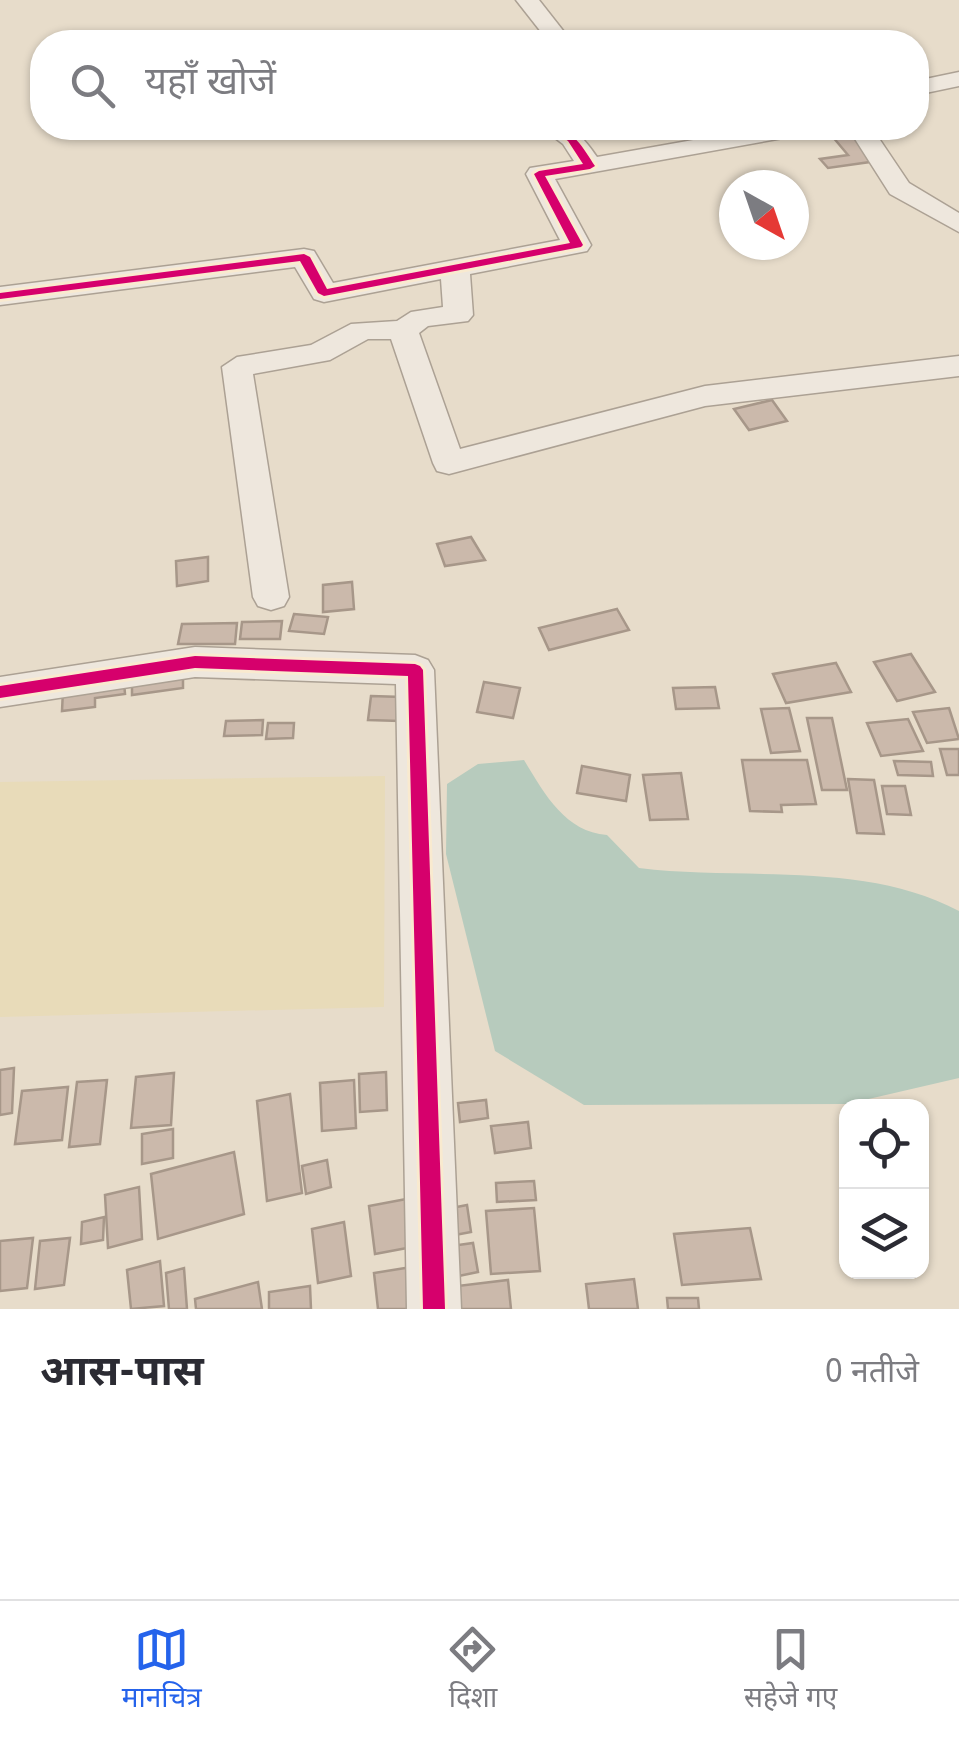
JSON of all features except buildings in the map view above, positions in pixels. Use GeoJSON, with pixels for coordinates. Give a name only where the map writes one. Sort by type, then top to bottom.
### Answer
{"type":"FeatureCollection","features":[{"type":"Feature","properties":{"kind":"street"},"geometry":{"type":"LineString","coordinates":[[527,0],[551,30]]}},
{"type":"Feature","properties":{"kind":"street"},"geometry":{"type":"LineString","coordinates":[[929,85],[959,79]]}},
{"type":"Feature","properties":{"kind":"street"},"geometry":{"type":"LineString","coordinates":[[573,140],[590,166]]}},
{"type":"Feature","properties":{"kind":"street"},"geometry":{"type":"LineString","coordinates":[[0,296],[304,257],[324,293],[578,245],[539,174],[734,140]]}},
{"type":"Feature","properties":{"kind":"street"},"geometry":{"type":"LineString","coordinates":[[868,140],[900,188],[959,224]]}},
{"type":"Feature","properties":{"kind":"street"},"geometry":{"type":"LineString","coordinates":[[271,597],[237,367],[319,354],[362,330],[404,330],[422,318],[458,315],[455,268]]}},
{"type":"Feature","properties":{"kind":"street"},"geometry":{"type":"LineString","coordinates":[[404,330],[449,462],[705,396],[959,366]]}},
{"type":"Feature","properties":{"kind":"street"},"geometry":{"type":"LineString","coordinates":[[0,692],[195,662],[414,670],[434,1309]]}},
{"type":"Feature","properties":{"kind":"shaded area"},"geometry":{"type":"Polygon","coordinates":[[[524,760],[557,809],[579,827],[607,835],[639,868],[843,878],[922,895],[959,911],[959,1078],[869,1099],[839,1099],[839,1104],[584,1105],[495,1051],[446,854],[447,784],[478,764],[524,760]]]}},
{"type":"Feature","properties":{"kind":"shaded area"},"geometry":{"type":"Polygon","coordinates":[[[385,776],[384,1007],[0,1017],[0,782],[385,776]]]}},
{"type":"Feature","properties":{"kind":"cycle path"},"geometry":{"type":"LineString","coordinates":[[0,296],[304,257],[324,293],[577,245],[539,174],[590,166],[573,140]]}},
{"type":"Feature","properties":{"kind":"cycle path"},"geometry":{"type":"LineString","coordinates":[[0,692],[195,662],[415,670],[434,1309]]}}]}
